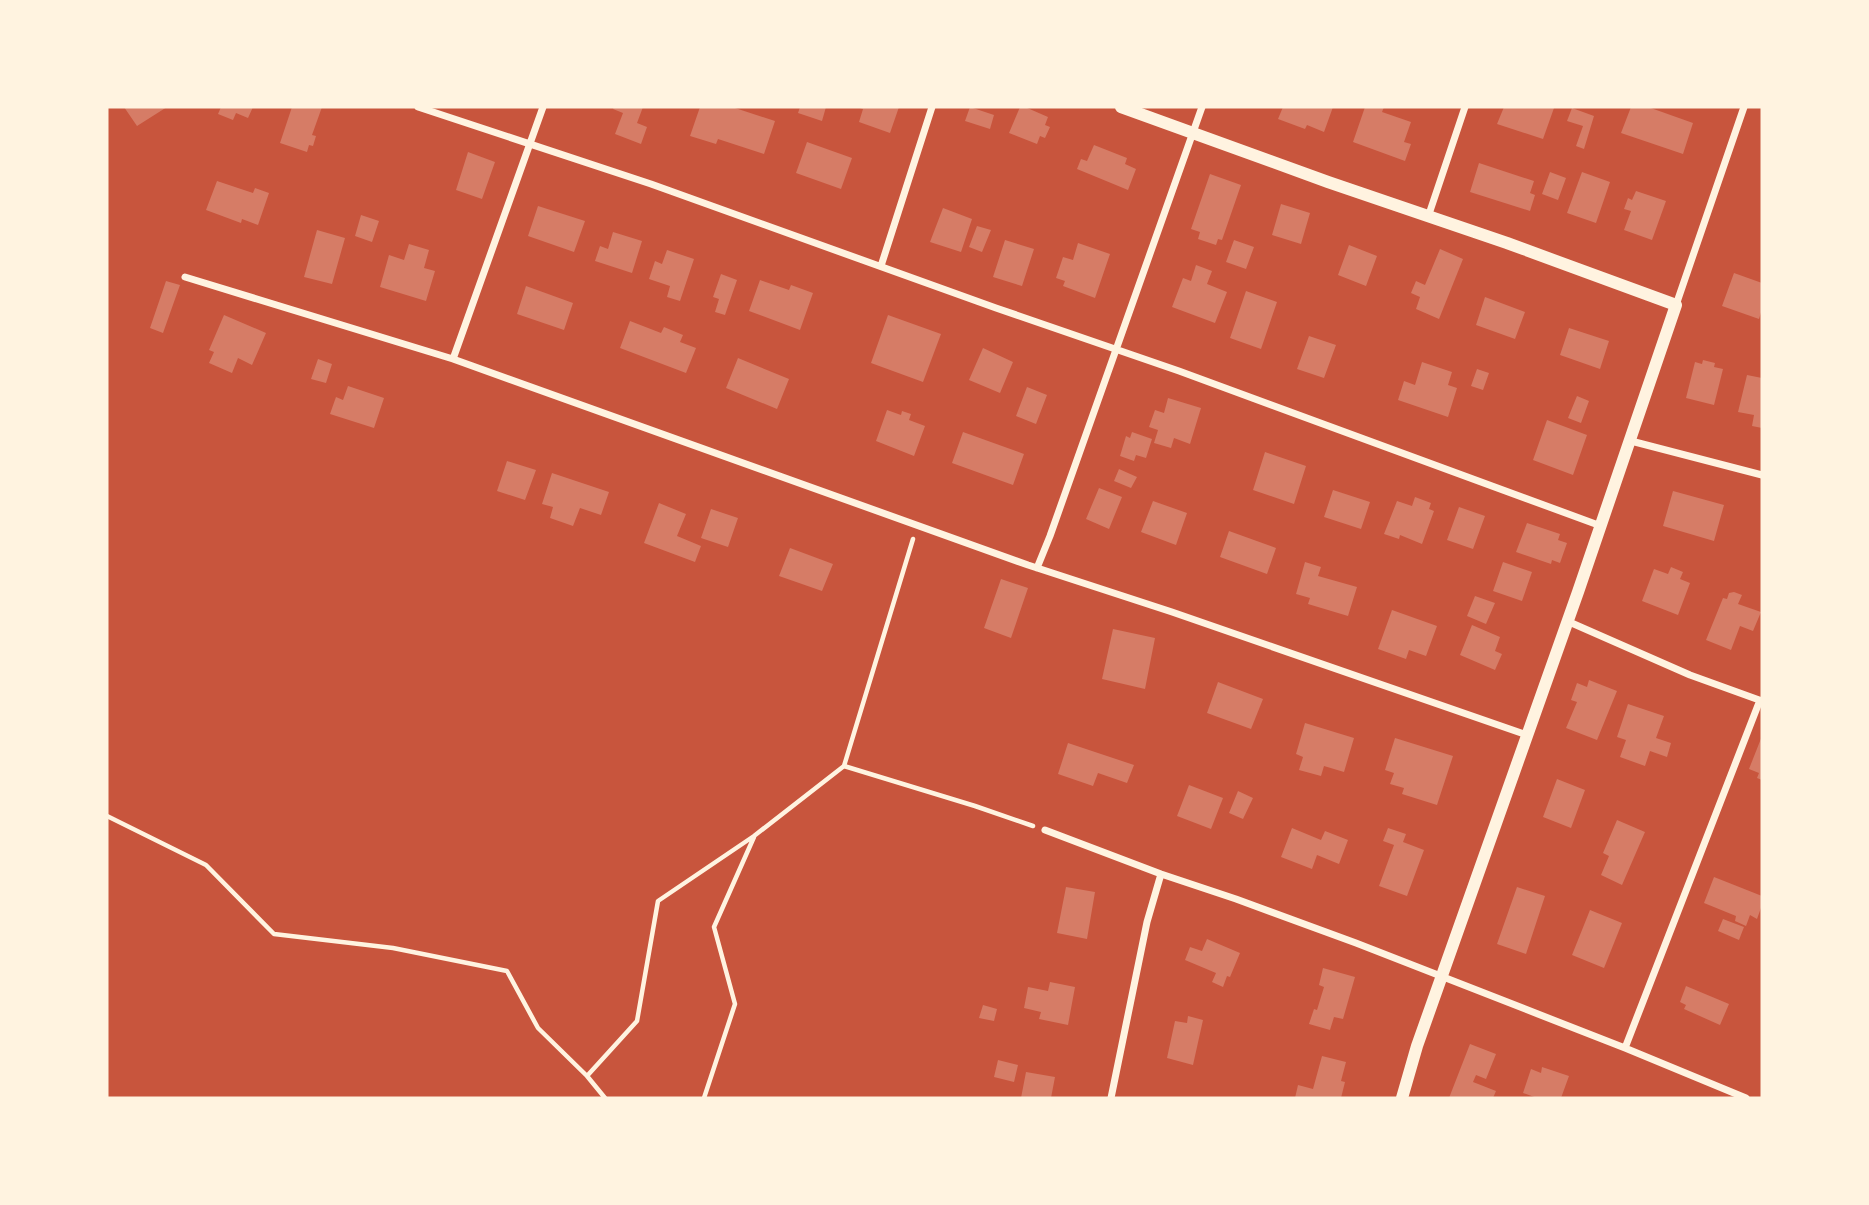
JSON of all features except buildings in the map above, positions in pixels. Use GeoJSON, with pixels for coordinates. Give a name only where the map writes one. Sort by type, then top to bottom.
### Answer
{"type":"FeatureCollection","features":[{"type":"Feature","properties":{"kind":"street"},"geometry":{"type":"LineString","coordinates":[[418,107],[651,184],[1205,380],[1601,527]]}},
{"type":"Feature","properties":{"kind":"street"},"geometry":{"type":"LineString","coordinates":[[453,359],[543,107]]}},
{"type":"Feature","properties":{"kind":"street"},"geometry":{"type":"LineString","coordinates":[[881,266],[932,107]]}},
{"type":"Feature","properties":{"kind":"street"},"geometry":{"type":"LineString","coordinates":[[1121,107],[1676,305]]}},
{"type":"Feature","properties":{"kind":"street"},"geometry":{"type":"LineString","coordinates":[[1037,568],[1202,107]]}},
{"type":"Feature","properties":{"kind":"street"},"geometry":{"type":"LineString","coordinates":[[1428,216],[1465,107]]}},
{"type":"Feature","properties":{"kind":"street"},"geometry":{"type":"LineString","coordinates":[[1402,1098],[1417,1046],[1601,527],[1744,107]]}},
{"type":"Feature","properties":{"kind":"street"},"geometry":{"type":"LineString","coordinates":[[185,277],[453,359],[1037,568],[1172,612],[1527,736]]}},
{"type":"Feature","properties":{"kind":"street"},"geometry":{"type":"LineString","coordinates":[[1630,441],[1762,475]]}},
{"type":"Feature","properties":{"kind":"street"},"geometry":{"type":"LineString","coordinates":[[1567,621],[1690,675],[1761,700],[1625,1048]]}},
{"type":"Feature","properties":{"kind":"street"},"geometry":{"type":"LineString","coordinates":[[1045,830],[1161,874],[1236,898],[1442,976],[1746,1098]]}},
{"type":"Feature","properties":{"kind":"street"},"geometry":{"type":"LineString","coordinates":[[1111,1098],[1147,922],[1161,874]]}},
{"type":"Feature","properties":{"kind":"path"},"geometry":{"type":"LineString","coordinates":[[587,1076],[636,1021],[658,901],[754,836],[844,766],[917,524]]}},
{"type":"Feature","properties":{"kind":"path"},"geometry":{"type":"LineString","coordinates":[[844,766],[1045,830]]}},
{"type":"Feature","properties":{"kind":"path"},"geometry":{"type":"LineString","coordinates":[[107,816],[206,865],[274,934],[393,948],[507,971],[538,1028],[587,1076],[605,1098]]}},
{"type":"Feature","properties":{"kind":"path"},"geometry":{"type":"LineString","coordinates":[[704,1098],[735,1004],[714,927],[754,836]]}}]}
